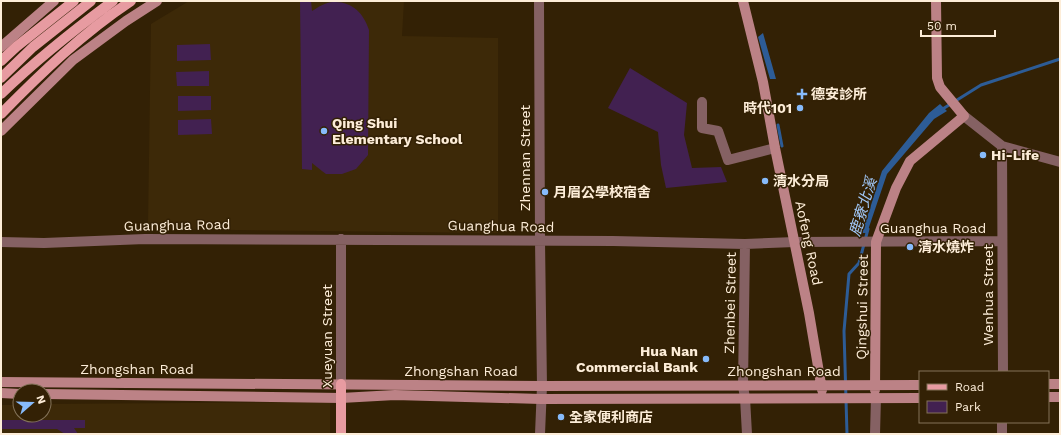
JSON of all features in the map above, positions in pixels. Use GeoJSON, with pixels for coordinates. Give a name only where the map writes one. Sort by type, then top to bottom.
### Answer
{"type":"FeatureCollection","features":[{"type":"Feature","properties":{"kind":"main road"},"geometry":{"type":"LineString","coordinates":[[1,61],[16,47],[74,1]]}},
{"type":"Feature","properties":{"kind":"main road"},"geometry":{"type":"LineString","coordinates":[[1,78],[34,47],[91,1]]}},
{"type":"Feature","properties":{"kind":"main road"},"geometry":{"type":"LineString","coordinates":[[1,94],[72,31],[113,1]]}},
{"type":"Feature","properties":{"kind":"main road"},"geometry":{"type":"LineString","coordinates":[[1,114],[35,80],[80,40],[131,1]]}},
{"type":"Feature","properties":{"kind":"main road","name":"Xueyuan Street"},"geometry":{"type":"LineString","coordinates":[[340,384],[341,434]]}},
{"type":"Feature","properties":{"kind":"street"},"geometry":{"type":"LineString","coordinates":[[1,47],[54,1]]}},
{"type":"Feature","properties":{"kind":"street"},"geometry":{"type":"LineString","coordinates":[[1,131],[73,60],[126,20],[157,1]]}},
{"type":"Feature","properties":{"kind":"street","name":"Zhennan Street"},"geometry":{"type":"LineString","coordinates":[[539,1],[542,386],[540,434]]}},
{"type":"Feature","properties":{"kind":"street","name":"Aofeng Road"},"geometry":{"type":"LineString","coordinates":[[743,1],[763,82],[795,242],[822,385],[821,398]]}},
{"type":"Feature","properties":{"kind":"street"},"geometry":{"type":"LineString","coordinates":[[936,1],[936,78],[940,87],[964,116],[1002,146],[1060,162]]}},
{"type":"Feature","properties":{"kind":"street"},"geometry":{"type":"LineString","coordinates":[[702,102],[702,128],[718,131],[728,160],[775,148]]}},
{"type":"Feature","properties":{"kind":"street","name":"Qingshui Street"},"geometry":{"type":"LineString","coordinates":[[875,434],[876,242],[896,188],[910,161],[964,116]]}},
{"type":"Feature","properties":{"kind":"street","name":"Wenhua Street"},"geometry":{"type":"LineString","coordinates":[[1002,146],[1002,371]]}},
{"type":"Feature","properties":{"kind":"street","name":"Guanghua Road"},"geometry":{"type":"LineString","coordinates":[[1,242],[44,243],[144,239],[342,238],[636,241],[745,244],[795,242],[1001,241]]}},
{"type":"Feature","properties":{"kind":"street","name":"Xueyuan Street"},"geometry":{"type":"LineString","coordinates":[[340,384],[342,238]]}},
{"type":"Feature","properties":{"kind":"street","name":"Zhenbei Street"},"geometry":{"type":"LineString","coordinates":[[745,244],[743,386],[747,434]]}},
{"type":"Feature","properties":{"kind":"street","name":"Zhongshan Road"},"geometry":{"type":"LineString","coordinates":[[1,382],[542,386],[919,385]]}},
{"type":"Feature","properties":{"kind":"street"},"geometry":{"type":"LineString","coordinates":[[1049,384],[1060,384]]}},
{"type":"Feature","properties":{"kind":"street"},"geometry":{"type":"LineString","coordinates":[[1,394],[12,394]]}},
{"type":"Feature","properties":{"kind":"street","name":"Zhongshan Road"},"geometry":{"type":"LineString","coordinates":[[52,394],[341,398],[395,395],[541,399],[919,398]]}},
{"type":"Feature","properties":{"kind":"street"},"geometry":{"type":"LineString","coordinates":[[1049,397],[1060,397]]}},
{"type":"Feature","properties":{"kind":"street"},"geometry":{"type":"LineString","coordinates":[[1002,423],[1002,434]]}},
{"type":"Feature","properties":{"kind":"shaded area","name":"Qing Shui Elementary School"},"geometry":{"type":"Polygon","coordinates":[[[189,1],[404,1],[402,36],[498,38],[498,233],[154,229],[148,224],[151,24],[189,1]]]}},
{"type":"Feature","properties":{"kind":"shaded area"},"geometry":{"type":"Polygon","coordinates":[[[330,402],[330,434],[1,434],[1,405],[12,405],[12,423],[52,423],[52,404],[330,402]]]}},
{"type":"Feature","properties":{"kind":"green space"},"geometry":{"type":"Polygon","coordinates":[[[300,1],[311,1],[312,11],[329,2],[347,4],[361,14],[369,30],[368,155],[356,169],[342,174],[326,174],[312,163],[312,170],[302,169],[300,1]]]}},
{"type":"Feature","properties":{"kind":"green space"},"geometry":{"type":"Polygon","coordinates":[[[210,44],[211,60],[177,61],[177,45],[210,44]]]}},
{"type":"Feature","properties":{"kind":"green space"},"geometry":{"type":"Polygon","coordinates":[[[630,68],[687,103],[684,135],[692,168],[721,167],[727,182],[666,188],[661,165],[658,132],[608,108],[630,68]]]}},
{"type":"Feature","properties":{"kind":"green space"},"geometry":{"type":"Polygon","coordinates":[[[209,71],[209,86],[177,86],[176,72],[209,71]]]}},
{"type":"Feature","properties":{"kind":"green space"},"geometry":{"type":"Polygon","coordinates":[[[178,96],[211,96],[211,110],[178,111],[178,96]]]}},
{"type":"Feature","properties":{"kind":"green space"},"geometry":{"type":"Polygon","coordinates":[[[211,119],[212,134],[178,135],[178,120],[211,119]]]}},
{"type":"Feature","properties":{"kind":"green space"},"geometry":{"type":"Polygon","coordinates":[[[1,420],[12,420],[12,423],[52,423],[52,420],[85,420],[85,428],[74,428],[78,434],[65,434],[57,429],[1,429],[1,420]]]}},
{"type":"Feature","properties":{"kind":"water"},"geometry":{"type":"Polygon","coordinates":[[[763,33],[776,79],[770,79],[758,37],[763,33]]]}},
{"type":"Feature","properties":{"kind":"water"},"geometry":{"type":"Polygon","coordinates":[[[940,104],[947,111],[934,119],[887,174],[867,233],[862,233],[882,171],[929,113],[940,104]]]}},
{"type":"Feature","properties":{"kind":"waterway","name":"鹿寮北溪"},"geometry":{"type":"LineString","coordinates":[[941,110],[981,85],[1060,59]]}},
{"type":"Feature","properties":{"kind":"waterway"},"geometry":{"type":"LineString","coordinates":[[778,125],[782,146]]}},
{"type":"Feature","properties":{"kind":"waterway","name":"鹿寮北溪"},"geometry":{"type":"LineString","coordinates":[[847,434],[844,331],[849,274],[859,263],[868,229]]}},
{"type":"Feature","properties":{"kind":"place","name":"德安診所"},"geometry":{"type":"Point","coordinates":[802,94]}},
{"type":"Feature","properties":{"kind":"place","name":"時代101"},"geometry":{"type":"Point","coordinates":[800,108]}},
{"type":"Feature","properties":{"kind":"place","name":"Qing Shui Elementary School"},"geometry":{"type":"Point","coordinates":[324,131]}},
{"type":"Feature","properties":{"kind":"place","name":"Hi-Life"},"geometry":{"type":"Point","coordinates":[983,155]}},
{"type":"Feature","properties":{"kind":"place","name":"清水分局"},"geometry":{"type":"Point","coordinates":[765,181]}},
{"type":"Feature","properties":{"kind":"place","name":"月眉公學校宿舍"},"geometry":{"type":"Point","coordinates":[545,192]}},
{"type":"Feature","properties":{"kind":"place","name":"清水燒炸"},"geometry":{"type":"Point","coordinates":[910,247]}},
{"type":"Feature","properties":{"kind":"place","name":"Hua Nan Commercial Bank"},"geometry":{"type":"Point","coordinates":[706,359]}},
{"type":"Feature","properties":{"kind":"place","name":"全家便利商店"},"geometry":{"type":"Point","coordinates":[561,417]}}]}
